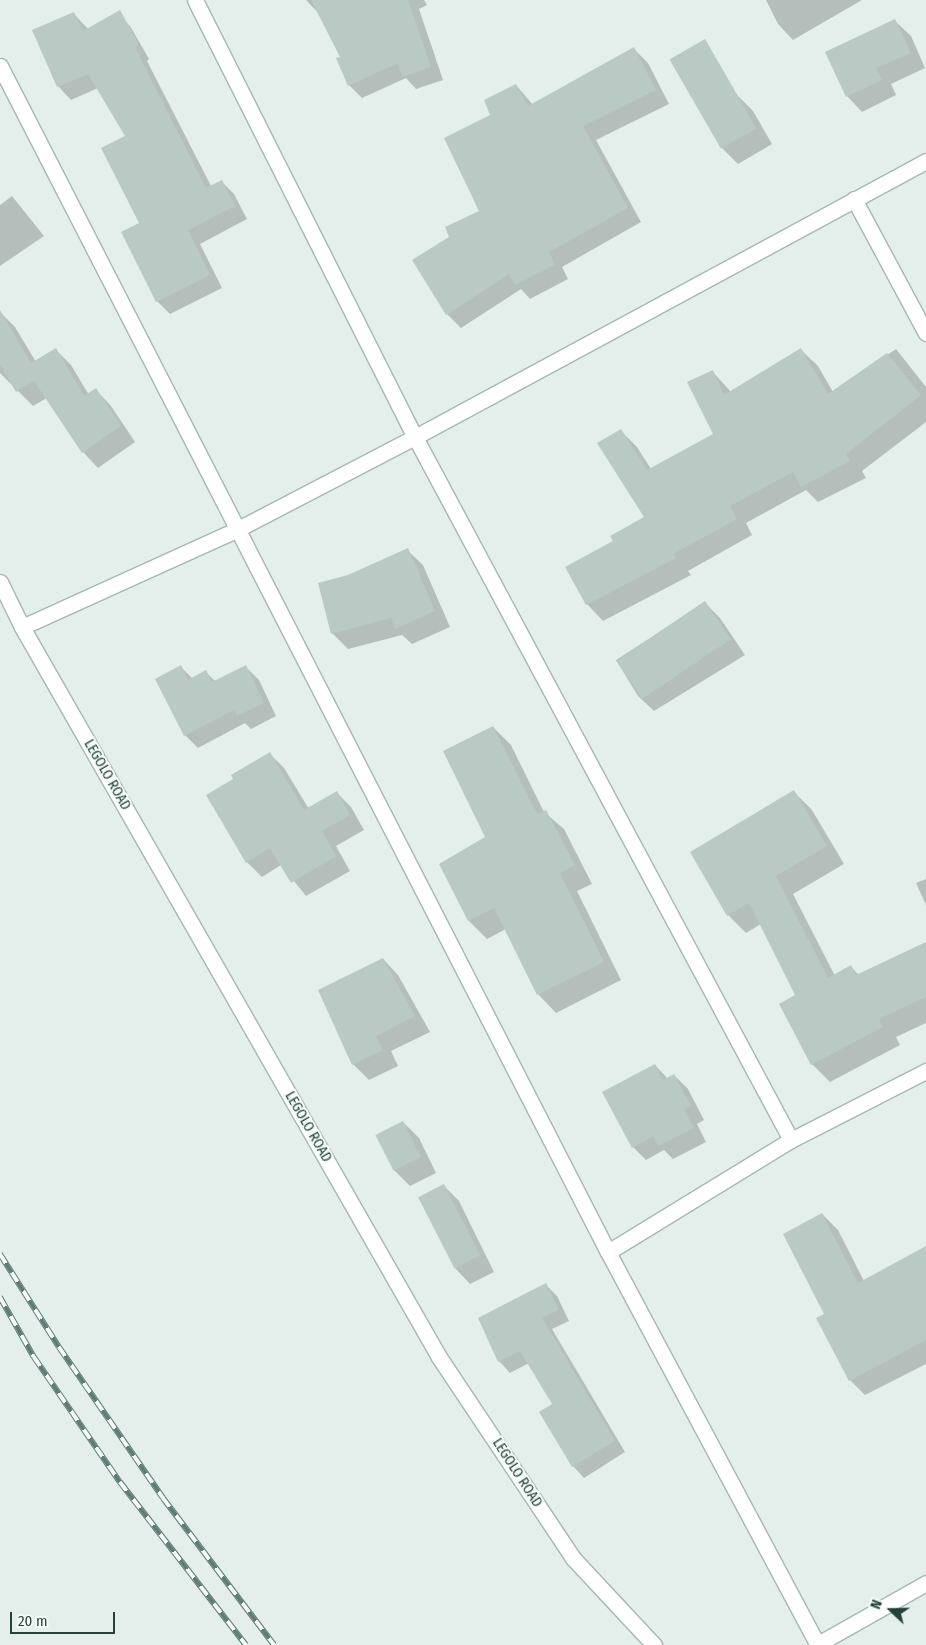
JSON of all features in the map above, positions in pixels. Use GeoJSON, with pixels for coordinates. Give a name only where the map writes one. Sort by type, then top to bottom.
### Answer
{"type":"FeatureCollection","features":[{"type":"Feature","properties":{"kind":"street"},"geometry":{"type":"LineString","coordinates":[[195,0],[415,437],[792,1140]]}},
{"type":"Feature","properties":{"kind":"street"},"geometry":{"type":"LineString","coordinates":[[0,66],[608,1252],[816,1644],[926,1583]]}},
{"type":"Feature","properties":{"kind":"street"},"geometry":{"type":"LineString","coordinates":[[22,627],[238,529],[415,437],[926,161]]}},
{"type":"Feature","properties":{"kind":"street"},"geometry":{"type":"LineString","coordinates":[[854,200],[926,333]]}},
{"type":"Feature","properties":{"kind":"street","name":"LEGOLO ROAD"},"geometry":{"type":"LineString","coordinates":[[0,582],[22,627],[440,1357],[573,1558],[654,1645]]}},
{"type":"Feature","properties":{"kind":"street"},"geometry":{"type":"LineString","coordinates":[[608,1252],[792,1140],[926,1071]]}},
{"type":"Feature","properties":{"kind":"building"},"geometry":{"type":"Polygon","coordinates":[[[311,0],[408,0],[431,67],[402,77],[398,63],[348,86],[336,58],[340,57],[311,0]]]}},
{"type":"Feature","properties":{"kind":"building"},"geometry":{"type":"Polygon","coordinates":[[[120,10],[139,45],[135,47],[206,188],[222,180],[235,206],[188,230],[210,275],[156,302],[121,232],[139,223],[101,148],[125,136],[88,74],[57,87],[32,30],[74,12],[83,31],[120,10]]]}},
{"type":"Feature","properties":{"kind":"building"},"geometry":{"type":"Polygon","coordinates":[[[895,19],[911,53],[876,68],[882,80],[846,97],[825,52],[895,19]]]}},
{"type":"Feature","properties":{"kind":"building"},"geometry":{"type":"Polygon","coordinates":[[[705,39],[756,128],[721,149],[669,60],[705,39]]]}},
{"type":"Feature","properties":{"kind":"building"},"geometry":{"type":"Polygon","coordinates":[[[634,47],[656,90],[583,126],[628,208],[549,252],[555,265],[515,285],[509,274],[446,315],[412,260],[449,237],[445,227],[479,211],[444,138],[490,115],[484,100],[516,84],[528,106],[634,47]]]}},
{"type":"Feature","properties":{"kind":"building"},"geometry":{"type":"Polygon","coordinates":[[[0,310],[31,363],[56,348],[84,396],[96,388],[121,426],[82,453],[34,381],[16,392],[0,364],[0,310]]]}},
{"type":"Feature","properties":{"kind":"building"},"geometry":{"type":"Polygon","coordinates":[[[801,348],[828,394],[887,353],[921,395],[846,454],[850,461],[801,487],[793,472],[730,506],[737,519],[673,554],[676,558],[586,605],[565,567],[613,541],[610,536],[644,517],[597,443],[621,429],[647,470],[713,434],[687,382],[713,370],[724,395],[801,348]]]}},
{"type":"Feature","properties":{"kind":"building"},"geometry":{"type":"Polygon","coordinates":[[[408,548],[435,611],[395,629],[391,618],[331,634],[318,583],[348,575],[408,548]]]}},
{"type":"Feature","properties":{"kind":"building"},"geometry":{"type":"Polygon","coordinates":[[[705,601],[731,639],[642,699],[616,661],[705,601]]]}},
{"type":"Feature","properties":{"kind":"building"},"geometry":{"type":"Polygon","coordinates":[[[181,665],[188,680],[206,670],[212,682],[246,665],[264,703],[237,716],[234,710],[184,736],[155,679],[181,665]]]}},
{"type":"Feature","properties":{"kind":"building"},"geometry":{"type":"Polygon","coordinates":[[[493,726],[537,814],[546,810],[575,865],[560,873],[604,962],[537,995],[494,908],[468,921],[439,864],[485,837],[443,751],[493,726]]]}},
{"type":"Feature","properties":{"kind":"building"},"geometry":{"type":"Polygon","coordinates":[[[270,752],[304,810],[337,791],[350,815],[322,831],[336,856],[291,883],[270,848],[246,863],[206,795],[233,779],[231,775],[270,752]]]}},
{"type":"Feature","properties":{"kind":"building"},"geometry":{"type":"Polygon","coordinates":[[[794,790],[827,846],[776,876],[828,978],[851,965],[856,975],[926,942],[926,997],[879,1019],[883,1027],[811,1065],[779,1004],[795,995],[749,903],[727,916],[690,852],[794,790]]]}},
{"type":"Feature","properties":{"kind":"building"},"geometry":{"type":"Polygon","coordinates":[[[383,958],[415,1016],[376,1036],[383,1050],[352,1065],[318,990],[383,958]]]}},
{"type":"Feature","properties":{"kind":"building"},"geometry":{"type":"Polygon","coordinates":[[[655,1064],[663,1080],[674,1074],[691,1106],[684,1110],[694,1128],[658,1146],[653,1136],[632,1148],[602,1092],[655,1064]]]}},
{"type":"Feature","properties":{"kind":"building"},"geometry":{"type":"Polygon","coordinates":[[[403,1121],[421,1157],[394,1171],[375,1135],[403,1121]]]}},
{"type":"Feature","properties":{"kind":"building"},"geometry":{"type":"Polygon","coordinates":[[[444,1184],[480,1255],[454,1268],[418,1197],[444,1184]]]}},
{"type":"Feature","properties":{"kind":"building"},"geometry":{"type":"Polygon","coordinates":[[[822,1213],[858,1283],[926,1246],[926,1340],[849,1381],[816,1318],[824,1314],[783,1234],[822,1213]]]}},
{"type":"Feature","properties":{"kind":"building"},"geometry":{"type":"Polygon","coordinates":[[[546,1283],[559,1310],[542,1318],[615,1441],[572,1467],[539,1412],[552,1404],[520,1351],[498,1362],[478,1318],[546,1283]]]}},
{"type":"Feature","properties":{"kind":"railway"},"geometry":{"type":"LineString","coordinates":[[0,1254],[59,1347],[163,1498],[274,1645]]}},
{"type":"Feature","properties":{"kind":"railway"},"geometry":{"type":"LineString","coordinates":[[0,1297],[34,1357],[120,1482],[246,1645]]}}]}
